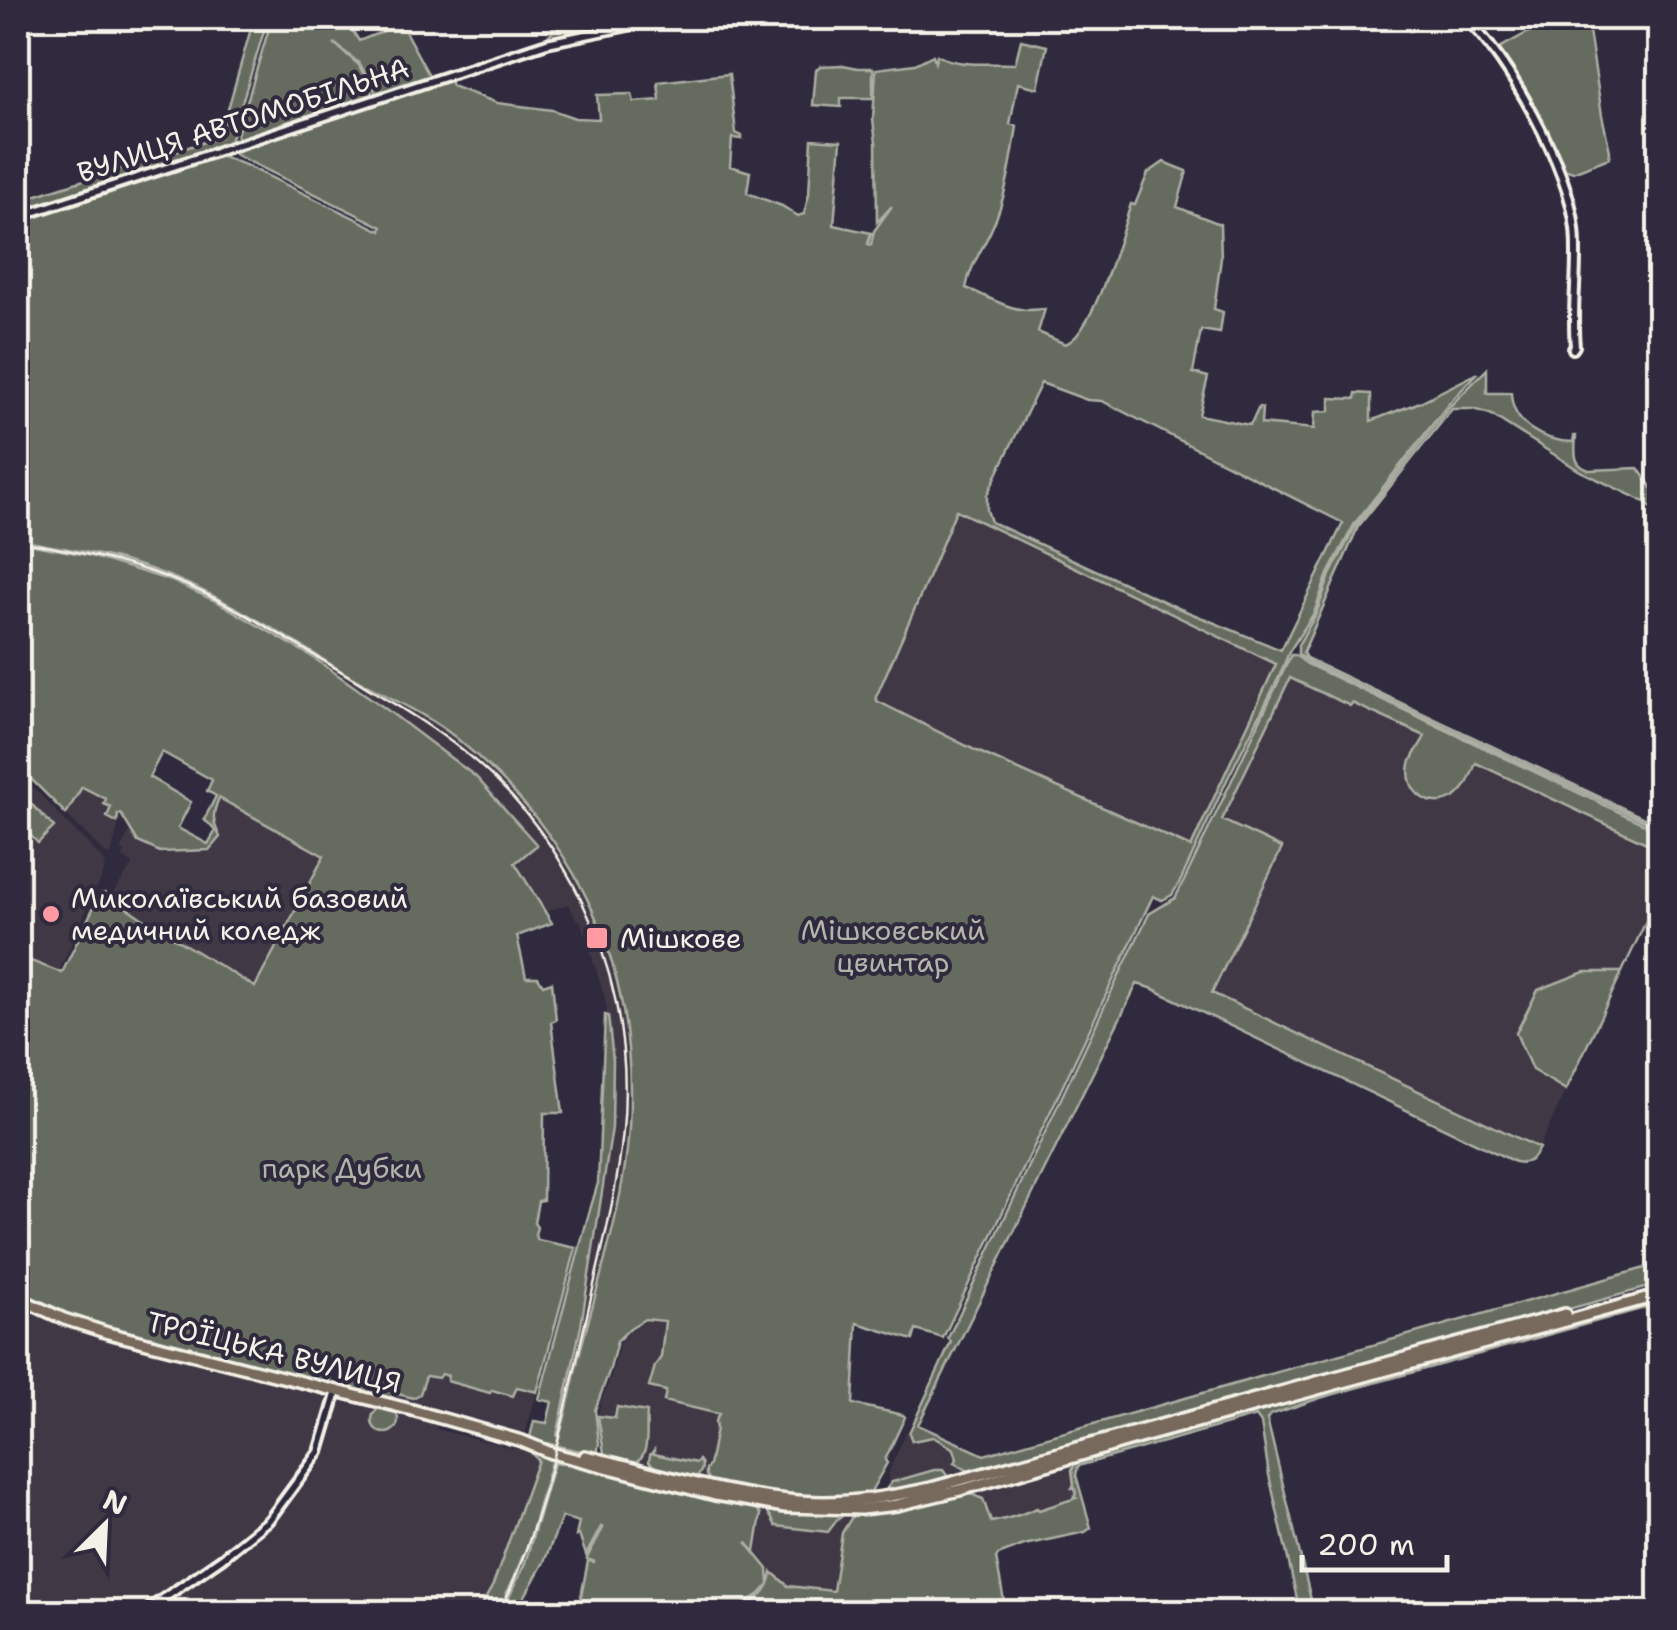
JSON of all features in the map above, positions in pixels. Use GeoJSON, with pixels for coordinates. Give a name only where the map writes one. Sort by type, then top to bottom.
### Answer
{"type":"FeatureCollection","features":[{"type":"Feature","properties":{"kind":"main road","name":"ТРОЇЦЬКА ВУЛИЦЯ"},"geometry":{"type":"LineString","coordinates":[[18,1298],[95,1329],[522,1441],[761,1496],[823,1502],[890,1497],[931,1488],[1660,1292]]}},
{"type":"Feature","properties":{"kind":"street","name":"ВУЛИЦЯ АВТОМОБІЛЬНА"},"geometry":{"type":"LineString","coordinates":[[18,216],[548,43],[667,18]]}},
{"type":"Feature","properties":{"kind":"street"},"geometry":{"type":"LineString","coordinates":[[1464,18],[1482,35],[1525,100],[1562,174],[1575,227],[1573,349]]}},
{"type":"Feature","properties":{"kind":"street"},"geometry":{"type":"LineString","coordinates":[[144,1612],[269,1520],[319,1452],[337,1391]]}},
{"type":"Feature","properties":{"kind":"shaded area"},"geometry":{"type":"Polygon","coordinates":[[[955,509],[1277,664],[1191,848],[877,701],[955,509]]]}},
{"type":"Feature","properties":{"kind":"shaded area"},"geometry":{"type":"Polygon","coordinates":[[[18,540],[121,561],[197,588],[427,718],[469,749],[520,797],[573,870],[591,905],[615,973],[627,1037],[630,1094],[621,1187],[560,1437],[557,1436],[581,1327],[605,1183],[612,1128],[613,1060],[605,998],[580,920],[568,904],[544,912],[515,863],[537,845],[476,777],[298,648],[218,602],[172,581],[121,564],[18,540]]]}},
{"type":"Feature","properties":{"kind":"shaded area"},"geometry":{"type":"Polygon","coordinates":[[[1290,677],[1426,736],[1409,766],[1413,790],[1471,774],[1476,763],[1659,849],[1659,894],[1622,972],[1584,972],[1532,1070],[1566,1090],[1539,1148],[1211,993],[1282,849],[1222,820],[1290,677]]]}},
{"type":"Feature","properties":{"kind":"shaded area","name":"Миколаївський базовий медичний коледж"},"geometry":{"type":"Polygon","coordinates":[[[19,783],[29,783],[105,862],[59,971],[18,956],[19,783]]]}},
{"type":"Feature","properties":{"kind":"shaded area"},"geometry":{"type":"Polygon","coordinates":[[[81,786],[107,799],[121,814],[111,855],[66,814],[81,786]]]}},
{"type":"Feature","properties":{"kind":"shaded area"},"geometry":{"type":"Polygon","coordinates":[[[219,797],[324,856],[255,988],[111,896],[133,864],[123,857],[125,852],[121,849],[131,829],[134,834],[207,851],[220,837],[213,823],[219,797]]]}},
{"type":"Feature","properties":{"kind":"shaded area"},"geometry":{"type":"Polygon","coordinates":[[[18,1304],[96,1334],[321,1392],[327,1403],[320,1436],[275,1503],[254,1525],[135,1612],[18,1612],[18,1304]]]}},
{"type":"Feature","properties":{"kind":"shaded area"},"geometry":{"type":"Polygon","coordinates":[[[649,1319],[666,1321],[661,1357],[655,1366],[666,1391],[664,1401],[719,1413],[712,1485],[633,1465],[642,1450],[647,1412],[617,1407],[616,1418],[598,1416],[620,1342],[649,1319]]]}},
{"type":"Feature","properties":{"kind":"shaded area"},"geometry":{"type":"Polygon","coordinates":[[[440,1373],[448,1376],[447,1380],[491,1389],[516,1386],[537,1392],[525,1435],[488,1427],[485,1422],[434,1407],[431,1411],[387,1399],[426,1376],[438,1378],[440,1373]]]}},
{"type":"Feature","properties":{"kind":"shaded area"},"geometry":{"type":"Polygon","coordinates":[[[348,1398],[439,1421],[436,1429],[516,1449],[519,1446],[533,1451],[538,1459],[493,1585],[478,1612],[152,1612],[272,1522],[323,1453],[338,1406],[348,1398]]]}},
{"type":"Feature","properties":{"kind":"shaded area"},"geometry":{"type":"Polygon","coordinates":[[[907,1431],[910,1439],[930,1435],[945,1442],[979,1471],[889,1491],[889,1471],[907,1431]]]}},
{"type":"Feature","properties":{"kind":"shaded area"},"geometry":{"type":"Polygon","coordinates":[[[1078,1458],[1074,1470],[1079,1499],[991,1526],[969,1493],[1059,1467],[1078,1458]]]}},
{"type":"Feature","properties":{"kind":"shaded area"},"geometry":{"type":"Polygon","coordinates":[[[551,1462],[554,1463],[525,1563],[502,1612],[498,1612],[529,1542],[551,1462]]]}},
{"type":"Feature","properties":{"kind":"shaded area"},"geometry":{"type":"Polygon","coordinates":[[[742,1503],[871,1512],[847,1522],[833,1591],[788,1586],[778,1579],[756,1554],[760,1511],[742,1503]]]}},
{"type":"Feature","properties":{"kind":"green space"},"geometry":{"type":"Polygon","coordinates":[[[254,18],[268,18],[229,145],[18,214],[18,201],[220,137],[254,18]]]}},
{"type":"Feature","properties":{"kind":"green space"},"geometry":{"type":"Polygon","coordinates":[[[272,18],[324,18],[327,32],[325,18],[345,18],[359,41],[401,24],[431,79],[379,96],[360,64],[334,43],[359,65],[374,97],[237,142],[272,18]]]}},
{"type":"Feature","properties":{"kind":"green space"},"geometry":{"type":"Polygon","coordinates":[[[546,18],[588,18],[589,30],[547,41],[554,30],[546,18]]]}},
{"type":"Feature","properties":{"kind":"green space"},"geometry":{"type":"Polygon","coordinates":[[[1409,18],[1464,19],[1445,28],[1441,21],[1410,31],[1409,18]]]}},
{"type":"Feature","properties":{"kind":"green space"},"geometry":{"type":"Polygon","coordinates":[[[1546,18],[1587,18],[1610,151],[1609,158],[1573,172],[1561,168],[1494,51],[1547,22],[1546,18]]]}},
{"type":"Feature","properties":{"kind":"green space","name":"Мішковський цвинтар"},"geometry":{"type":"Polygon","coordinates":[[[1021,40],[1047,46],[1038,88],[1018,83],[1010,124],[1017,126],[1005,191],[966,288],[1013,308],[1045,309],[1038,332],[1065,344],[1086,323],[1096,304],[1131,204],[1135,205],[1148,173],[1164,162],[1187,171],[1177,207],[1220,224],[1221,258],[1214,309],[1223,312],[1220,333],[1201,330],[1193,373],[1208,377],[1199,415],[1249,425],[1259,407],[1261,424],[1314,429],[1315,412],[1330,411],[1330,398],[1355,399],[1356,393],[1371,394],[1371,421],[1478,373],[1450,402],[1355,523],[1181,880],[1172,895],[1162,900],[1153,896],[943,1338],[916,1330],[913,1340],[857,1323],[853,1404],[905,1417],[870,1493],[807,1500],[712,1485],[706,1469],[719,1414],[664,1401],[666,1391],[649,1387],[661,1357],[665,1321],[645,1319],[617,1341],[595,1410],[597,1455],[533,1440],[530,1437],[534,1421],[547,1423],[552,1402],[539,1399],[598,1183],[605,1015],[613,1060],[612,1128],[559,1437],[609,1243],[626,1157],[629,1069],[623,1013],[611,960],[592,910],[567,862],[536,818],[498,776],[430,720],[253,617],[177,579],[117,559],[18,540],[18,219],[219,155],[381,231],[382,227],[233,152],[449,77],[452,86],[497,103],[599,119],[597,95],[632,94],[634,102],[660,100],[658,82],[729,74],[736,133],[742,136],[732,138],[730,166],[750,172],[747,193],[798,216],[804,214],[812,139],[841,141],[834,225],[871,233],[871,245],[874,231],[892,206],[877,222],[873,120],[876,69],[915,64],[933,55],[935,62],[937,55],[964,63],[1015,64],[1021,40]],[[1041,383],[987,495],[991,522],[1178,608],[1281,650],[1343,523],[1102,401],[1087,400],[1041,383]],[[956,510],[877,701],[977,751],[1191,847],[1276,664],[956,510]]]}},
{"type":"Feature","properties":{"kind":"green space"},"geometry":{"type":"Polygon","coordinates":[[[820,66],[873,68],[873,98],[841,98],[841,107],[813,105],[816,70],[820,66]]]}},
{"type":"Feature","properties":{"kind":"green space"},"geometry":{"type":"Polygon","coordinates":[[[1487,369],[1487,393],[1511,393],[1523,423],[1541,435],[1573,442],[1576,436],[1576,457],[1584,468],[1638,468],[1659,494],[1659,514],[1645,502],[1580,471],[1490,414],[1452,409],[1358,527],[1303,653],[1306,658],[1659,828],[1310,663],[1298,654],[1298,645],[1355,527],[1451,405],[1487,369]]]}},
{"type":"Feature","properties":{"kind":"green space","name":"парк Дубки"},"geometry":{"type":"Polygon","coordinates":[[[18,542],[87,555],[172,581],[218,602],[311,656],[476,777],[537,845],[515,863],[552,923],[517,936],[526,977],[538,977],[543,985],[552,982],[556,1020],[551,1022],[563,1113],[544,1113],[543,1200],[538,1201],[535,1235],[538,1240],[576,1248],[537,1392],[517,1387],[513,1396],[492,1390],[490,1393],[447,1381],[448,1376],[441,1374],[438,1378],[426,1376],[420,1394],[413,1398],[398,1394],[387,1399],[348,1389],[347,1375],[325,1370],[331,1375],[325,1383],[84,1322],[18,1294],[18,956],[62,973],[100,894],[105,893],[255,987],[324,856],[219,798],[214,818],[220,837],[209,850],[160,852],[138,842],[121,814],[117,822],[107,817],[111,807],[104,804],[106,799],[82,787],[66,814],[18,766],[18,542]],[[162,752],[149,777],[191,802],[178,828],[208,844],[215,832],[204,820],[216,796],[207,791],[212,780],[162,752]]]}},
{"type":"Feature","properties":{"kind":"green space"},"geometry":{"type":"Polygon","coordinates":[[[1291,655],[1659,831],[1659,849],[1476,763],[1466,786],[1455,797],[1428,801],[1415,791],[1409,774],[1411,760],[1425,736],[1290,678],[1222,820],[1282,848],[1212,993],[1539,1148],[1530,1160],[1515,1162],[1137,984],[918,1425],[984,1455],[1659,1264],[1659,1284],[1076,1446],[969,1471],[954,1463],[954,1449],[933,1437],[912,1441],[909,1433],[951,1342],[948,1338],[1149,914],[1175,898],[1291,655]]]}},
{"type":"Feature","properties":{"kind":"green space"},"geometry":{"type":"Polygon","coordinates":[[[26,799],[54,827],[38,843],[18,822],[18,807],[26,799]]]}},
{"type":"Feature","properties":{"kind":"green space"},"geometry":{"type":"Polygon","coordinates":[[[1584,972],[1622,972],[1566,1090],[1532,1070],[1516,1033],[1538,990],[1584,972]]]}},
{"type":"Feature","properties":{"kind":"green space"},"geometry":{"type":"Polygon","coordinates":[[[1659,1296],[1659,1304],[1270,1415],[1267,1419],[1314,1612],[1300,1612],[1261,1423],[1256,1416],[1078,1466],[1076,1475],[1091,1528],[998,1555],[1006,1612],[736,1612],[764,1592],[772,1572],[788,1586],[833,1591],[842,1533],[853,1515],[904,1509],[969,1493],[983,1499],[991,1522],[1039,1510],[1076,1498],[1072,1470],[1078,1458],[1659,1296]]]}},
{"type":"Feature","properties":{"kind":"green space"},"geometry":{"type":"Polygon","coordinates":[[[385,1407],[394,1411],[398,1420],[394,1429],[385,1433],[376,1429],[372,1420],[376,1411],[385,1407]]]}},
{"type":"Feature","properties":{"kind":"green space"},"geometry":{"type":"Polygon","coordinates":[[[617,1407],[647,1412],[645,1448],[633,1465],[604,1453],[598,1416],[615,1418],[617,1407]]]}},
{"type":"Feature","properties":{"kind":"green space"},"geometry":{"type":"Polygon","coordinates":[[[519,1443],[552,1455],[551,1462],[529,1542],[499,1611],[478,1612],[493,1585],[538,1460],[533,1451],[519,1443]]]}},
{"type":"Feature","properties":{"kind":"green space"},"geometry":{"type":"Polygon","coordinates":[[[654,1450],[654,1454],[697,1463],[699,1460],[701,1470],[697,1476],[664,1471],[649,1461],[654,1450]]]}},
{"type":"Feature","properties":{"kind":"green space"},"geometry":{"type":"Polygon","coordinates":[[[561,1459],[757,1509],[761,1514],[755,1552],[746,1542],[768,1569],[769,1584],[732,1612],[578,1612],[588,1561],[595,1562],[587,1559],[603,1528],[586,1555],[579,1535],[576,1536],[579,1522],[562,1517],[544,1562],[516,1612],[502,1612],[525,1563],[554,1463],[561,1464],[561,1459]]]}},
{"type":"Feature","properties":{"kind":"green space"},"geometry":{"type":"Polygon","coordinates":[[[943,1470],[948,1477],[893,1493],[887,1488],[892,1482],[943,1470]]]}},
{"type":"Feature","properties":{"kind":"green space"},"geometry":{"type":"Polygon","coordinates":[[[765,1507],[846,1513],[828,1532],[776,1526],[765,1507]]]}},
{"type":"Feature","properties":{"kind":"railway"},"geometry":{"type":"LineString","coordinates":[[18,541],[114,561],[193,588],[255,620],[417,718],[463,751],[503,788],[538,829],[567,873],[591,921],[620,1024],[625,1077],[620,1155],[607,1228],[550,1471],[529,1542],[500,1612]]}},
{"type":"Feature","properties":{"kind":"railway"},"geometry":{"type":"LineString","coordinates":[[261,1605],[266,1612]]}},
{"type":"Feature","properties":{"kind":"place","name":"Миколаївський базовий медичний коледж"},"geometry":{"type":"Point","coordinates":[51,914]}},
{"type":"Feature","properties":{"kind":"place","name":"Мішкове"},"geometry":{"type":"Point","coordinates":[597,938]}}]}
